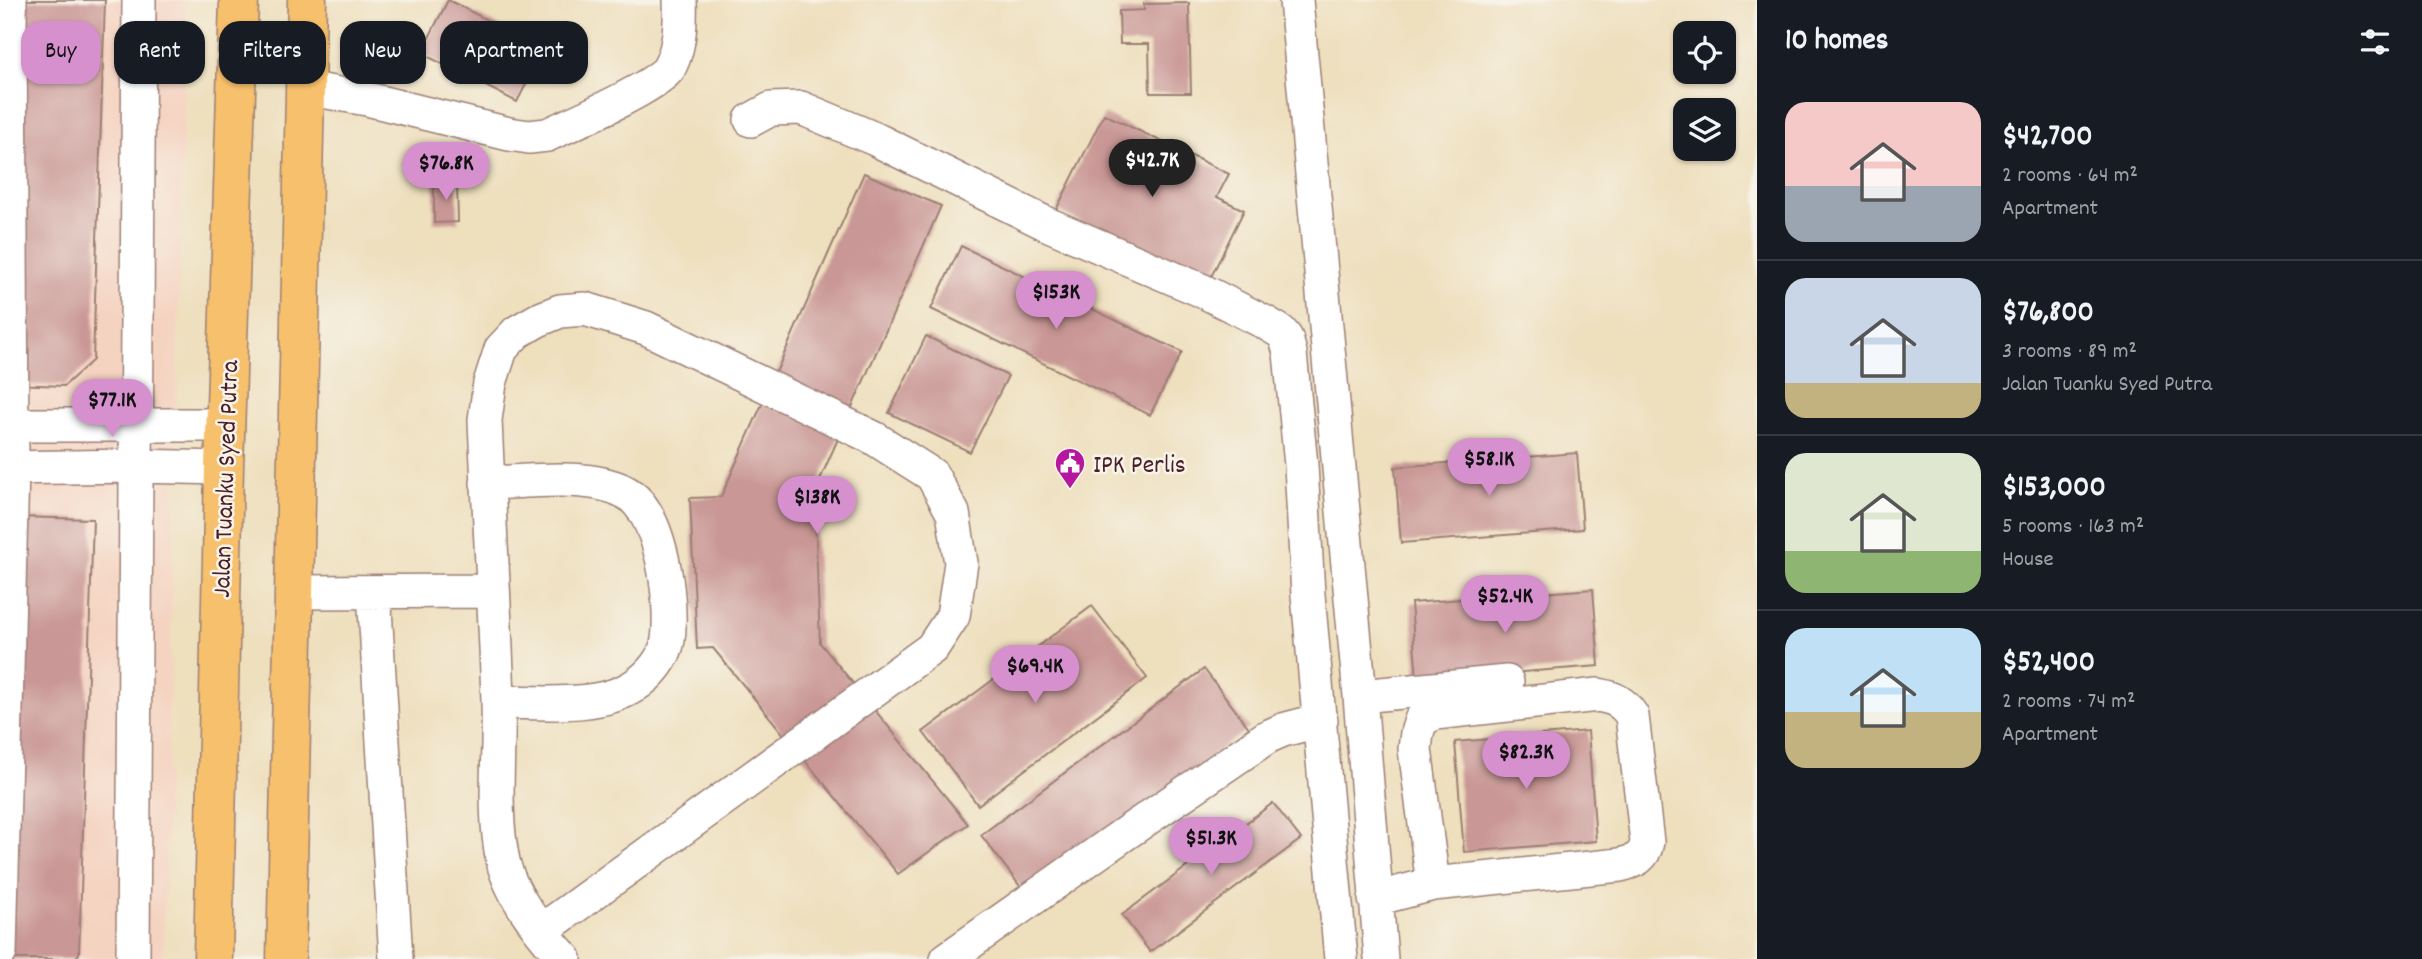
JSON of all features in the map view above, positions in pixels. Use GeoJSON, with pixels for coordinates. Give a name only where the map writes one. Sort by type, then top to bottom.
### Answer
{"type":"FeatureCollection","features":[{"type":"Feature","properties":{"kind":"main road","name":"Jalan Tuanku Syed Putra"},"geometry":{"type":"LineString","coordinates":[[213,959],[225,425],[239,0]]}},
{"type":"Feature","properties":{"kind":"main road"},"geometry":{"type":"LineString","coordinates":[[286,959],[307,0]]}},
{"type":"Feature","properties":{"kind":"street"},"geometry":{"type":"LineString","coordinates":[[0,952],[10,0]]}},
{"type":"Feature","properties":{"kind":"street"},"geometry":{"type":"LineString","coordinates":[[133,959],[139,0]]}},
{"type":"Feature","properties":{"kind":"street"},"geometry":{"type":"LineString","coordinates":[[305,89],[367,99],[509,134],[529,137],[547,135],[651,84],[668,71],[679,30],[680,0]]}},
{"type":"Feature","properties":{"kind":"street"},"geometry":{"type":"LineString","coordinates":[[1296,0],[1360,696],[1381,959]]}},
{"type":"Feature","properties":{"kind":"street"},"geometry":{"type":"LineString","coordinates":[[751,120],[771,109],[801,108],[875,139],[1047,224],[1203,291],[1281,332],[1286,338],[1290,353],[1301,465],[1308,595],[1341,959]]}},
{"type":"Feature","properties":{"kind":"street"},"geometry":{"type":"LineString","coordinates":[[541,930],[932,648],[953,616],[961,563],[953,513],[932,475],[874,438],[646,328],[585,309],[560,311],[538,320],[517,332],[501,349],[490,383],[485,420],[498,702],[499,818],[503,862],[523,907],[541,930],[565,959]]}},
{"type":"Feature","properties":{"kind":"street"},"geometry":{"type":"LineString","coordinates":[[6,425],[225,425]]}},
{"type":"Feature","properties":{"kind":"street"},"geometry":{"type":"LineString","coordinates":[[6,468],[224,468]]}},
{"type":"Feature","properties":{"kind":"street"},"geometry":{"type":"LineString","coordinates":[[487,483],[569,481],[605,485],[626,492],[640,503],[653,524],[665,573],[668,640],[662,658],[636,686],[596,701],[498,702]]}},
{"type":"Feature","properties":{"kind":"street"},"geometry":{"type":"LineString","coordinates":[[295,592],[493,591]]}},
{"type":"Feature","properties":{"kind":"street"},"geometry":{"type":"LineString","coordinates":[[374,592],[396,959]]}},
{"type":"Feature","properties":{"kind":"street"},"geometry":{"type":"LineString","coordinates":[[1360,696],[1603,674]]}},
{"type":"Feature","properties":{"kind":"street"},"geometry":{"type":"LineString","coordinates":[[1375,899],[1433,884],[1620,865],[1637,860],[1645,852],[1647,842],[1632,716],[1625,706],[1614,698],[1598,695],[1435,713],[1422,720],[1416,733],[1415,749],[1433,884]]}},
{"type":"Feature","properties":{"kind":"street"},"geometry":{"type":"LineString","coordinates":[[947,959],[1267,737],[1321,720]]}},
{"type":"Feature","properties":{"kind":"shaded area"},"geometry":{"type":"Polygon","coordinates":[[[0,0],[186,0],[185,21],[114,21],[114,84],[184,84],[163,959],[0,959],[0,0]]]}},
{"type":"Feature","properties":{"kind":"building"},"geometry":{"type":"Polygon","coordinates":[[[27,0],[105,0],[93,360],[64,386],[14,384],[24,84],[100,84],[100,21],[26,21],[27,0]]]}},
{"type":"Feature","properties":{"kind":"building"},"geometry":{"type":"Polygon","coordinates":[[[448,0],[489,21],[440,21],[440,63],[426,56],[426,43],[448,0]]]}},
{"type":"Feature","properties":{"kind":"building"},"geometry":{"type":"Polygon","coordinates":[[[1189,3],[1191,93],[1150,93],[1149,44],[1120,44],[1119,11],[1144,10],[1144,4],[1189,3]]]}},
{"type":"Feature","properties":{"kind":"building"},"geometry":{"type":"Polygon","coordinates":[[[482,84],[526,84],[517,102],[482,84]]]}},
{"type":"Feature","properties":{"kind":"building"},"geometry":{"type":"Polygon","coordinates":[[[1104,114],[1229,174],[1217,197],[1244,210],[1208,283],[1056,210],[1104,114]]]}},
{"type":"Feature","properties":{"kind":"building"},"geometry":{"type":"Polygon","coordinates":[[[864,173],[941,206],[814,493],[820,643],[968,824],[898,874],[713,648],[697,649],[690,498],[721,497],[864,173]]]}},
{"type":"Feature","properties":{"kind":"building"},"geometry":{"type":"Polygon","coordinates":[[[434,182],[457,182],[458,222],[434,223],[434,182]]]}},
{"type":"Feature","properties":{"kind":"building"},"geometry":{"type":"Polygon","coordinates":[[[961,246],[1182,352],[1150,415],[931,309],[961,246]]]}},
{"type":"Feature","properties":{"kind":"building"},"geometry":{"type":"Polygon","coordinates":[[[926,336],[1008,376],[970,452],[889,413],[926,336]]]}},
{"type":"Feature","properties":{"kind":"building"},"geometry":{"type":"Polygon","coordinates":[[[1577,453],[1583,529],[1401,543],[1395,467],[1577,453]]]}},
{"type":"Feature","properties":{"kind":"building"},"geometry":{"type":"Polygon","coordinates":[[[16,517],[93,519],[79,954],[74,959],[1,959],[16,517]]]}},
{"type":"Feature","properties":{"kind":"building"},"geometry":{"type":"Polygon","coordinates":[[[1593,589],[1599,666],[1417,680],[1411,603],[1593,589]]]}},
{"type":"Feature","properties":{"kind":"building"},"geometry":{"type":"Polygon","coordinates":[[[1092,606],[1147,678],[978,805],[923,732],[1092,606]]]}},
{"type":"Feature","properties":{"kind":"building"},"geometry":{"type":"Polygon","coordinates":[[[1204,669],[1249,728],[1026,894],[981,835],[1204,669]]]}},
{"type":"Feature","properties":{"kind":"building"},"geometry":{"type":"Polygon","coordinates":[[[1588,731],[1596,841],[1464,852],[1455,742],[1588,731]]]}},
{"type":"Feature","properties":{"kind":"building"},"geometry":{"type":"Polygon","coordinates":[[[1273,803],[1301,839],[1150,952],[1122,915],[1273,803]]]}},
{"type":"Feature","properties":{"kind":"place","name":"IPK Perlis"},"geometry":{"type":"Point","coordinates":[1070,490]}}]}
